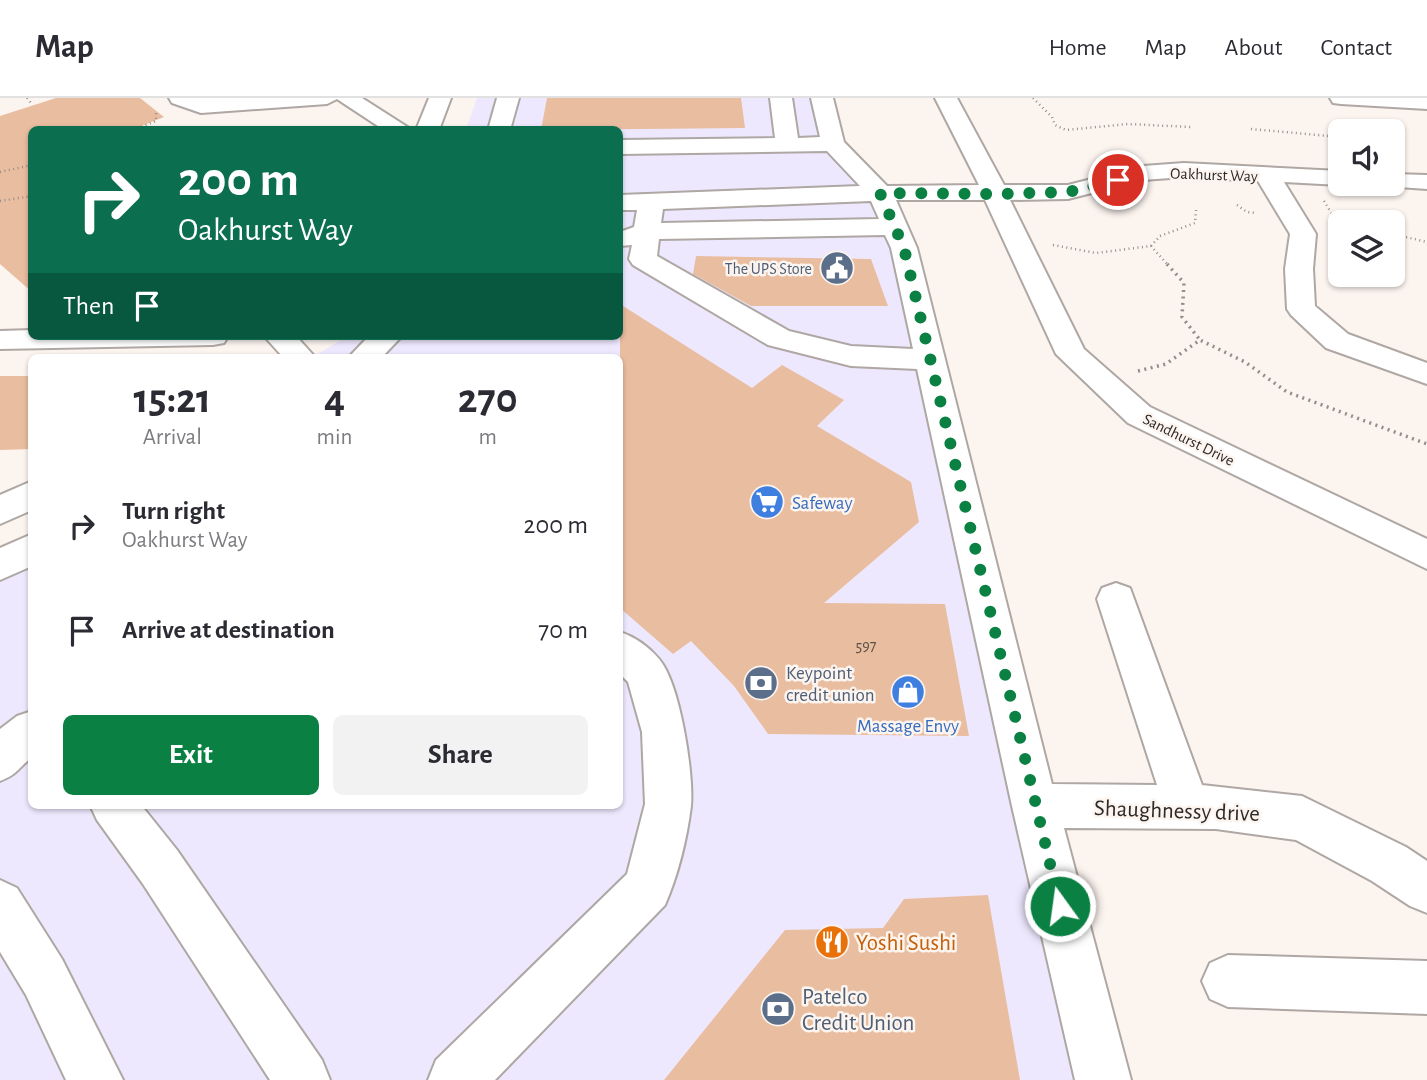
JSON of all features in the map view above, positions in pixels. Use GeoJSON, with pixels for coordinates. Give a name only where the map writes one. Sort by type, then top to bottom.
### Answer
{"type":"FeatureCollection","features":[{"type":"Feature","properties":{"kind":"street"},"geometry":{"type":"LineString","coordinates":[[172,102],[201,106],[224,101],[327,98]]}},
{"type":"Feature","properties":{"kind":"street"},"geometry":{"type":"LineString","coordinates":[[347,98],[394,126]]}},
{"type":"Feature","properties":{"kind":"street"},"geometry":{"type":"LineString","coordinates":[[429,126],[440,98]]}},
{"type":"Feature","properties":{"kind":"street"},"geometry":{"type":"LineString","coordinates":[[500,126],[508,98]]}},
{"type":"Feature","properties":{"kind":"street"},"geometry":{"type":"LineString","coordinates":[[781,98],[788,145]]}},
{"type":"Feature","properties":{"kind":"street"},"geometry":{"type":"LineString","coordinates":[[822,98],[844,142],[887,210],[904,248],[1035,806],[1103,1080]]}},
{"type":"Feature","properties":{"kind":"street","name":"Sandhurst Drive"},"geometry":{"type":"LineString","coordinates":[[946,98],[985,167],[995,194],[1071,354],[1139,415],[1427,555]]}},
{"type":"Feature","properties":{"kind":"street"},"geometry":{"type":"LineString","coordinates":[[1341,98],[1427,102]]}},
{"type":"Feature","properties":{"kind":"street"},"geometry":{"type":"LineString","coordinates":[[623,147],[727,157],[788,145],[844,142]]}},
{"type":"Feature","properties":{"kind":"street","name":"Oakhurst Way"},"geometry":{"type":"LineString","coordinates":[[887,210],[995,194],[1068,192],[1143,173],[1184,170],[1328,178]]}},
{"type":"Feature","properties":{"kind":"street"},"geometry":{"type":"LineString","coordinates":[[1267,175],[1303,234],[1299,269],[1301,309],[1337,341],[1427,374]]}},
{"type":"Feature","properties":{"kind":"street"},"geometry":{"type":"LineString","coordinates":[[623,180],[810,177]]}},
{"type":"Feature","properties":{"kind":"street"},"geometry":{"type":"LineString","coordinates":[[1405,181],[1427,182]]}},
{"type":"Feature","properties":{"kind":"street"},"geometry":{"type":"LineString","coordinates":[[623,203],[650,201],[887,210]]}},
{"type":"Feature","properties":{"kind":"street"},"geometry":{"type":"LineString","coordinates":[[650,201],[643,259],[779,338],[851,356],[930,360]]}},
{"type":"Feature","properties":{"kind":"street"},"geometry":{"type":"LineString","coordinates":[[623,240],[647,230],[887,210]]}},
{"type":"Feature","properties":{"kind":"street"},"geometry":{"type":"LineString","coordinates":[[0,340],[28,339]]}},
{"type":"Feature","properties":{"kind":"street"},"geometry":{"type":"LineString","coordinates":[[367,354],[383,340]]}},
{"type":"Feature","properties":{"kind":"street"},"geometry":{"type":"LineString","coordinates":[[0,485],[28,485]]}},
{"type":"Feature","properties":{"kind":"street"},"geometry":{"type":"LineString","coordinates":[[0,511],[28,496]]}},
{"type":"Feature","properties":{"kind":"street"},"geometry":{"type":"LineString","coordinates":[[0,565],[28,550]]}},
{"type":"Feature","properties":{"kind":"street"},"geometry":{"type":"LineString","coordinates":[[1116,599],[1186,807]]}},
{"type":"Feature","properties":{"kind":"street"},"geometry":{"type":"LineString","coordinates":[[456,1080],[648,888],[668,804],[664,732],[646,673],[623,652]]}},
{"type":"Feature","properties":{"kind":"street","name":"Shaughnessy drive"},"geometry":{"type":"LineString","coordinates":[[1035,806],[1216,807],[1302,818],[1389,864],[1427,889]]}},
{"type":"Feature","properties":{"kind":"street"},"geometry":{"type":"LineString","coordinates":[[116,809],[160,867],[302,1080]]}},
{"type":"Feature","properties":{"kind":"street"},"geometry":{"type":"LineString","coordinates":[[0,905],[44,977],[95,1080]]}},
{"type":"Feature","properties":{"kind":"street"},"geometry":{"type":"LineString","coordinates":[[1228,981],[1427,987]]}},
{"type":"Feature","properties":{"kind":"path"},"geometry":{"type":"LineString","coordinates":[[27,98],[31,103]]}},
{"type":"Feature","properties":{"kind":"path"},"geometry":{"type":"LineString","coordinates":[[1033,98],[1052,117],[1055,125],[1066,130],[1128,124],[1191,127]]}},
{"type":"Feature","properties":{"kind":"path"},"geometry":{"type":"LineString","coordinates":[[143,126],[156,121],[156,111],[172,102]]}},
{"type":"Feature","properties":{"kind":"path"},"geometry":{"type":"LineString","coordinates":[[1251,129],[1328,136]]}},
{"type":"Feature","properties":{"kind":"path"},"geometry":{"type":"LineString","coordinates":[[0,172],[28,166]]}},
{"type":"Feature","properties":{"kind":"path"},"geometry":{"type":"LineString","coordinates":[[0,201],[28,197]]}},
{"type":"Feature","properties":{"kind":"path"},"geometry":{"type":"LineString","coordinates":[[1019,246],[1063,244],[1101,253],[1115,248],[1151,246],[1160,236],[1195,223],[1196,210]]}},
{"type":"Feature","properties":{"kind":"path"},"geometry":{"type":"LineString","coordinates":[[1405,237],[1427,242]]}},
{"type":"Feature","properties":{"kind":"path"},"geometry":{"type":"LineString","coordinates":[[1151,246],[1164,264],[1182,279],[1185,286],[1179,311],[1185,327],[1200,340],[1245,362],[1287,392],[1427,444]]}},
{"type":"Feature","properties":{"kind":"path"},"geometry":{"type":"LineString","coordinates":[[1099,379],[1166,364],[1200,340]]}},
{"type":"Feature","properties":{"kind":"shaded area"},"geometry":{"type":"Polygon","coordinates":[[[477,98],[822,98],[833,144],[880,193],[1103,1080],[0,1080],[0,565],[28,550],[28,809],[623,809],[623,354],[318,354],[341,340],[623,340],[623,126],[467,126],[477,98]]]}},
{"type":"Feature","properties":{"kind":"building"},"geometry":{"type":"Polygon","coordinates":[[[56,98],[140,98],[164,117],[141,126],[28,126],[28,288],[0,264],[0,116],[56,98]]]}},
{"type":"Feature","properties":{"kind":"building"},"geometry":{"type":"Polygon","coordinates":[[[547,98],[741,98],[745,128],[623,129],[623,126],[542,126],[547,98]]]}},
{"type":"Feature","properties":{"kind":"building"},"geometry":{"type":"Polygon","coordinates":[[[696,256],[871,259],[888,306],[751,306],[693,274],[696,256]]]}},
{"type":"Feature","properties":{"kind":"building","name":"Safeway"},"geometry":{"type":"Polygon","coordinates":[[[623,306],[752,388],[782,365],[844,400],[817,426],[911,482],[919,522],[824,603],[945,604],[969,736],[768,734],[734,686],[691,641],[673,654],[623,611],[623,354],[620,354],[620,340],[623,340],[623,306]]]}},
{"type":"Feature","properties":{"kind":"building"},"geometry":{"type":"Polygon","coordinates":[[[0,376],[28,376],[28,449],[0,450],[0,376]]]}},
{"type":"Feature","properties":{"kind":"building"},"geometry":{"type":"Polygon","coordinates":[[[988,895],[1020,1080],[664,1080],[785,930],[883,928],[904,899],[988,895]]]}},
{"type":"Feature","properties":{"kind":"place","name":"The UPS Store"},"geometry":{"type":"Point","coordinates":[837,268]}},
{"type":"Feature","properties":{"kind":"place","name":"Safeway"},"geometry":{"type":"Point","coordinates":[767,502]}},
{"type":"Feature","properties":{"kind":"place","name":"Keypoint credit union"},"geometry":{"type":"Point","coordinates":[761,683]}},
{"type":"Feature","properties":{"kind":"place","name":"Massage Envy"},"geometry":{"type":"Point","coordinates":[908,692]}},
{"type":"Feature","properties":{"kind":"place","name":"Yoshi Sushi"},"geometry":{"type":"Point","coordinates":[832,942]}},
{"type":"Feature","properties":{"kind":"place","name":"Patelco Credit Union"},"geometry":{"type":"Point","coordinates":[778,1009]}},
{"type":"Feature","properties":{"kind":"route"},"geometry":{"type":"LineString","coordinates":[[1060,906],[904,248],[880,193],[1068,192],[1118,180]]}}]}
